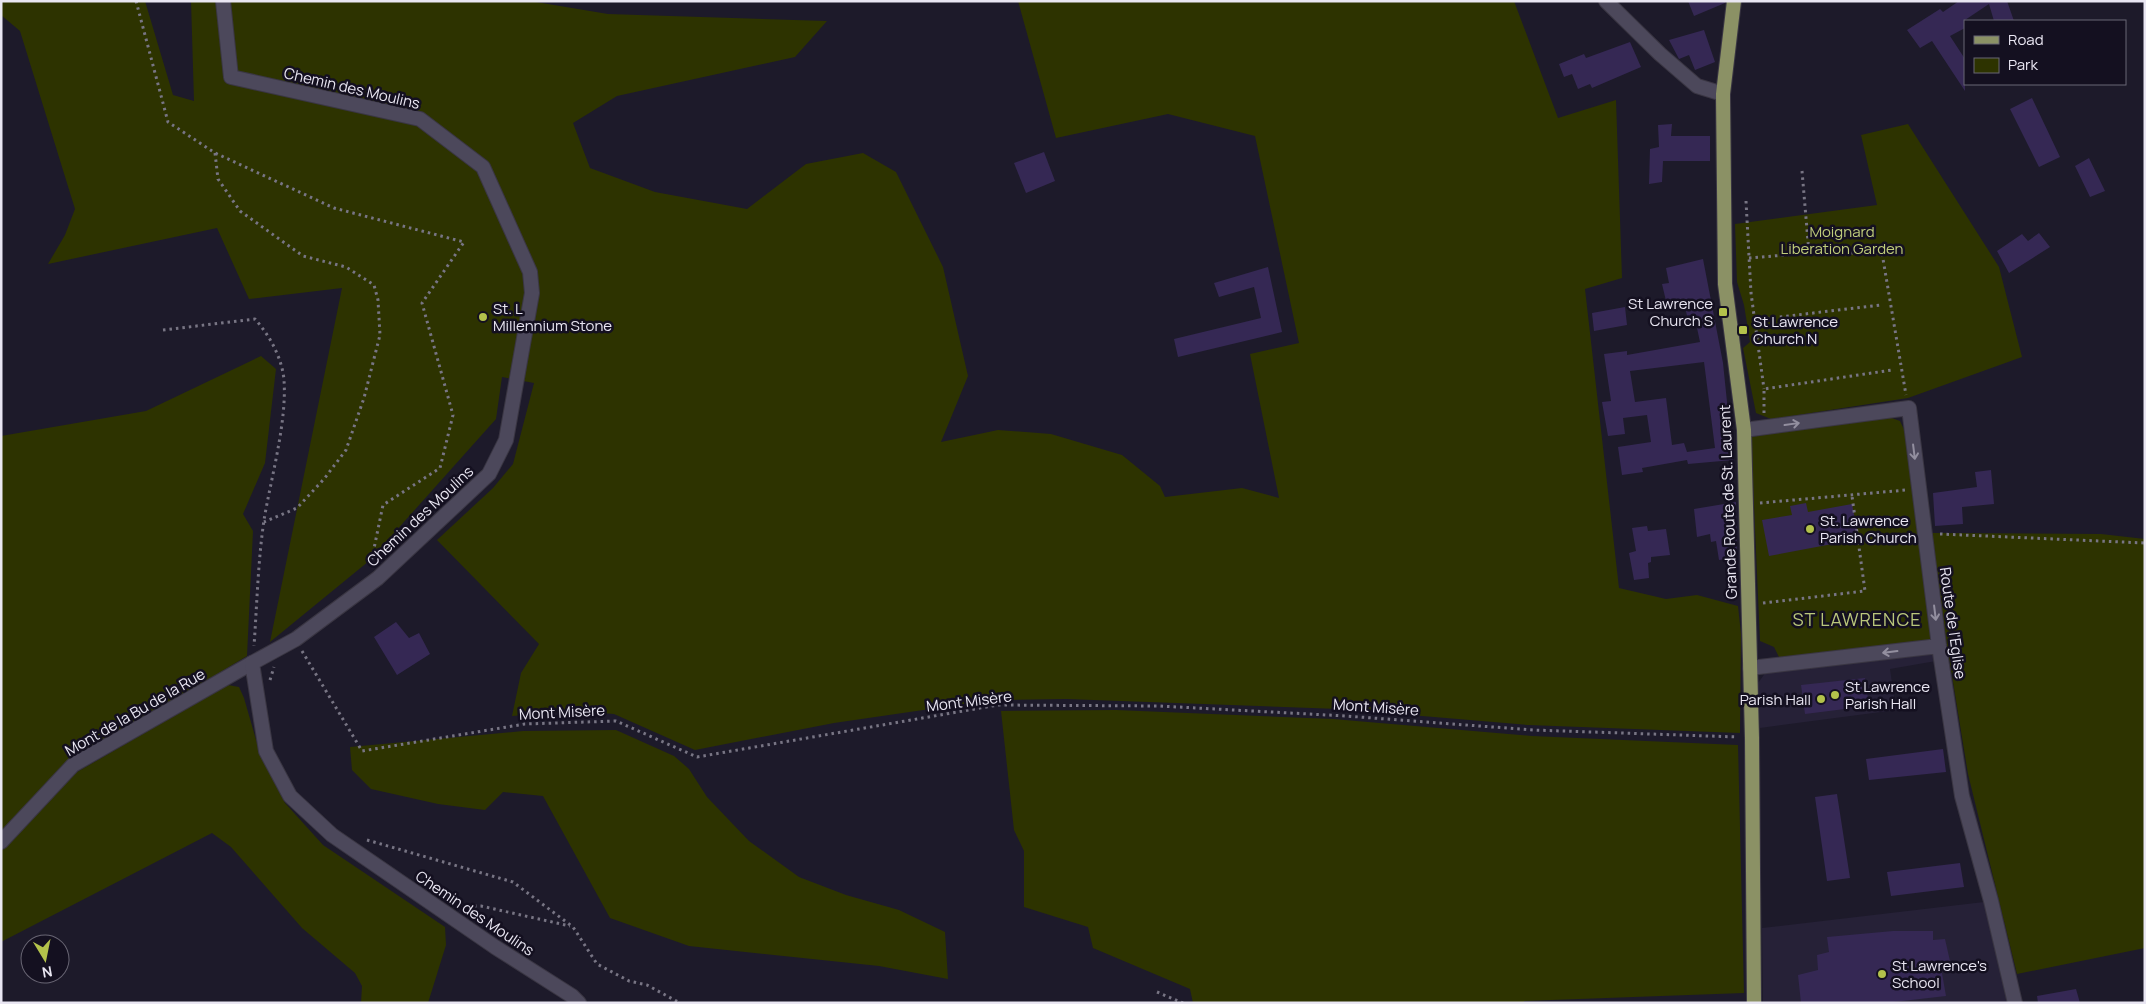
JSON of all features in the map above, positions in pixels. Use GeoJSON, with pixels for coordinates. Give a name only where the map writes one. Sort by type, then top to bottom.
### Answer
{"type":"FeatureCollection","features":[{"type":"Feature","properties":{"kind":"main road","name":"Grande Route de St. Laurent"},"geometry":{"type":"LineString","coordinates":[[1734,1],[1723,94],[1725,284],[1744,430],[1752,738],[1754,1003]]}},
{"type":"Feature","properties":{"kind":"street","name":"Chemin des Moulins"},"geometry":{"type":"LineString","coordinates":[[223,1],[231,77],[420,119],[483,167],[530,272],[532,293],[506,440],[488,474],[378,578],[296,639],[252,663],[266,751],[290,796],[332,835],[572,996],[579,1003]]}},
{"type":"Feature","properties":{"kind":"street"},"geometry":{"type":"LineString","coordinates":[[1606,1],[1660,54],[1697,86],[1723,94]]}},
{"type":"Feature","properties":{"kind":"street"},"geometry":{"type":"LineString","coordinates":[[1744,430],[1909,408]]}},
{"type":"Feature","properties":{"kind":"street","name":"Route de l'Eglise"},"geometry":{"type":"LineString","coordinates":[[1909,408],[1939,646],[1962,796],[1991,901],[2015,1003]]}},
{"type":"Feature","properties":{"kind":"street"},"geometry":{"type":"LineString","coordinates":[[1750,668],[1939,646]]}},
{"type":"Feature","properties":{"kind":"street","name":"Mont de la Bu de la Rue"},"geometry":{"type":"LineString","coordinates":[[1,842],[73,765],[252,663]]}},
{"type":"Feature","properties":{"kind":"path"},"geometry":{"type":"LineString","coordinates":[[136,1],[168,122],[215,153],[334,208],[464,242],[422,303],[453,415],[440,468],[383,505],[365,588]]}},
{"type":"Feature","properties":{"kind":"path"},"geometry":{"type":"LineString","coordinates":[[215,153],[218,179],[240,211],[303,256],[346,267],[374,285],[378,300],[380,335],[364,398],[346,450],[324,479],[297,508],[264,522]]}},
{"type":"Feature","properties":{"kind":"path"},"geometry":{"type":"LineString","coordinates":[[1802,171],[1809,253]]}},
{"type":"Feature","properties":{"kind":"path"},"geometry":{"type":"LineString","coordinates":[[1746,200],[1754,320],[1764,389],[1762,428]]}},
{"type":"Feature","properties":{"kind":"path"},"geometry":{"type":"LineString","coordinates":[[1749,258],[1809,253],[1882,254],[1909,408]]}},
{"type":"Feature","properties":{"kind":"path"},"geometry":{"type":"LineString","coordinates":[[1754,320],[1881,305]]}},
{"type":"Feature","properties":{"kind":"path"},"geometry":{"type":"LineString","coordinates":[[163,330],[255,319],[277,352],[284,378],[284,403],[264,522],[252,663]]}},
{"type":"Feature","properties":{"kind":"path"},"geometry":{"type":"LineString","coordinates":[[1764,389],[1892,370]]}},
{"type":"Feature","properties":{"kind":"path"},"geometry":{"type":"LineString","coordinates":[[1756,503],[1919,489]]}},
{"type":"Feature","properties":{"kind":"path"},"geometry":{"type":"LineString","coordinates":[[1763,603],[1865,591],[1852,496]]}},
{"type":"Feature","properties":{"kind":"path"},"geometry":{"type":"LineString","coordinates":[[1924,532],[1949,536],[2145,543]]}},
{"type":"Feature","properties":{"kind":"path","name":"Mont Misère"},"geometry":{"type":"LineString","coordinates":[[296,639],[362,751],[524,724],[616,721],[697,757],[998,705],[1159,706],[1346,716],[1533,730],[1752,738]]}},
{"type":"Feature","properties":{"kind":"path"},"geometry":{"type":"LineString","coordinates":[[270,687],[270,679],[278,656],[277,649]]}},
{"type":"Feature","properties":{"kind":"path"},"geometry":{"type":"LineString","coordinates":[[364,839],[513,882],[573,927],[597,964],[629,981],[646,985],[680,1003]]}},
{"type":"Feature","properties":{"kind":"path"},"geometry":{"type":"LineString","coordinates":[[436,906],[481,906],[573,927]]}},
{"type":"Feature","properties":{"kind":"path"},"geometry":{"type":"LineString","coordinates":[[1156,992],[1183,1003]]}},
{"type":"Feature","properties":{"kind":"shaded area"},"geometry":{"type":"Polygon","coordinates":[[[1933,652],[1936,661],[1890,669],[1896,710],[1760,728],[1758,683],[1766,672],[1933,652]]]}},
{"type":"Feature","properties":{"kind":"shaded area","name":"St Lawrence's School"},"geometry":{"type":"Polygon","coordinates":[[[1984,902],[2009,1003],[1763,1003],[1762,928],[1984,902]]]}},
{"type":"Feature","properties":{"kind":"green space"},"geometry":{"type":"Polygon","coordinates":[[[1,1],[145,1],[173,95],[194,101],[191,1],[530,1],[608,14],[827,21],[795,57],[617,96],[573,123],[590,168],[655,192],[747,209],[806,164],[863,153],[896,172],[943,267],[968,376],[941,442],[998,430],[1051,434],[1122,455],[1160,486],[1165,497],[1242,488],[1279,498],[1250,354],[1299,343],[1255,136],[1168,114],[1056,138],[1018,1],[1514,1],[1558,118],[1616,100],[1622,278],[1585,289],[1619,588],[1666,599],[1697,595],[1738,606],[1741,634],[1740,733],[1528,725],[1339,709],[1066,699],[992,700],[834,723],[695,750],[614,714],[577,711],[512,716],[521,673],[539,644],[437,540],[493,488],[513,464],[534,383],[502,377],[496,419],[369,561],[270,642],[342,288],[249,299],[217,228],[48,264],[65,235],[75,209],[20,31],[1,15],[1,1]]]}},
{"type":"Feature","properties":{"kind":"green space","name":"Moignard Liberation Garden"},"geometry":{"type":"Polygon","coordinates":[[[1908,124],[1999,267],[2022,357],[1908,398],[1771,419],[1756,413],[1743,348],[1750,342],[1744,305],[1737,282],[1735,224],[1877,205],[1861,135],[1908,124]]]}},
{"type":"Feature","properties":{"kind":"green space"},"geometry":{"type":"Polygon","coordinates":[[[261,356],[276,369],[265,463],[243,514],[253,531],[247,656],[70,763],[1,835],[1,436],[146,411],[261,356]]]}},
{"type":"Feature","properties":{"kind":"green space"},"geometry":{"type":"Polygon","coordinates":[[[1886,416],[1900,421],[1907,436],[1933,633],[1930,640],[1780,659],[1774,647],[1760,641],[1751,437],[1886,416]]]}},
{"type":"Feature","properties":{"kind":"green space"},"geometry":{"type":"Polygon","coordinates":[[[1931,533],[2101,534],[2145,539],[2145,948],[2017,974],[1968,774],[1933,559],[1931,533]]]}},
{"type":"Feature","properties":{"kind":"green space"},"geometry":{"type":"Polygon","coordinates":[[[228,685],[239,687],[261,757],[285,803],[323,845],[445,927],[446,945],[428,1003],[361,1003],[362,986],[355,973],[302,928],[231,847],[212,833],[1,942],[1,851],[77,772],[228,685]]]}},
{"type":"Feature","properties":{"kind":"green space"},"geometry":{"type":"Polygon","coordinates":[[[1116,710],[1333,719],[1532,736],[1738,745],[1744,993],[1524,1001],[1524,1003],[1193,1003],[1190,989],[1093,948],[1088,927],[1024,907],[1024,851],[1014,830],[1001,711],[1116,710]]]}},
{"type":"Feature","properties":{"kind":"green space"},"geometry":{"type":"Polygon","coordinates":[[[616,730],[674,756],[689,769],[707,797],[749,841],[799,877],[846,895],[899,910],[945,932],[948,979],[879,966],[689,946],[610,918],[543,796],[503,792],[485,810],[438,804],[371,789],[352,770],[350,747],[523,731],[616,730]]]}},
{"type":"Feature","properties":{"kind":"building"},"geometry":{"type":"Polygon","coordinates":[[[1688,1],[1725,1],[1725,3],[1694,16],[1688,1]]]}},
{"type":"Feature","properties":{"kind":"building"},"geometry":{"type":"Polygon","coordinates":[[[1959,1],[2007,1],[2014,20],[1994,20],[1989,4],[1964,20],[1964,29],[1950,36],[1964,57],[1965,91],[1932,41],[1920,48],[1907,30],[1940,9],[1943,12],[1959,1]]]}},
{"type":"Feature","properties":{"kind":"building"},"geometry":{"type":"Polygon","coordinates":[[[1704,30],[1715,62],[1695,70],[1689,55],[1679,59],[1669,40],[1704,30]]]}},
{"type":"Feature","properties":{"kind":"building"},"geometry":{"type":"Polygon","coordinates":[[[1630,42],[1641,67],[1592,88],[1590,84],[1578,89],[1572,74],[1564,77],[1559,64],[1584,54],[1586,58],[1630,42]]]}},
{"type":"Feature","properties":{"kind":"building"},"geometry":{"type":"Polygon","coordinates":[[[2032,98],[2060,157],[2039,167],[2010,109],[2032,98]]]}},
{"type":"Feature","properties":{"kind":"building"},"geometry":{"type":"Polygon","coordinates":[[[1672,124],[1671,136],[1710,136],[1710,161],[1663,161],[1662,182],[1649,184],[1650,149],[1659,147],[1658,125],[1672,124]]]}},
{"type":"Feature","properties":{"kind":"building"},"geometry":{"type":"Polygon","coordinates":[[[1044,152],[1055,181],[1026,193],[1014,163],[1044,152]]]}},
{"type":"Feature","properties":{"kind":"building"},"geometry":{"type":"Polygon","coordinates":[[[2089,158],[2105,191],[2090,197],[2075,166],[2089,158]]]}},
{"type":"Feature","properties":{"kind":"building"},"geometry":{"type":"Polygon","coordinates":[[[2039,233],[2050,247],[2009,273],[1997,251],[2022,234],[2028,241],[2039,233]]]}},
{"type":"Feature","properties":{"kind":"building"},"geometry":{"type":"Polygon","coordinates":[[[1703,259],[1723,363],[1733,460],[1688,464],[1687,460],[1642,468],[1643,472],[1622,475],[1618,447],[1651,442],[1647,415],[1623,418],[1625,434],[1608,436],[1602,402],[1611,401],[1604,354],[1627,351],[1627,355],[1700,342],[1694,314],[1687,316],[1684,301],[1667,305],[1662,284],[1669,283],[1666,268],[1703,259]],[[1704,362],[1630,371],[1635,402],[1666,398],[1672,445],[1684,443],[1687,452],[1715,448],[1704,362]]]}},
{"type":"Feature","properties":{"kind":"building"},"geometry":{"type":"Polygon","coordinates":[[[1268,267],[1282,332],[1178,357],[1174,339],[1261,318],[1254,287],[1219,297],[1214,283],[1268,267]]]}},
{"type":"Feature","properties":{"kind":"building"},"geometry":{"type":"Polygon","coordinates":[[[1625,307],[1627,325],[1594,331],[1592,313],[1625,307]]]}},
{"type":"Feature","properties":{"kind":"building"},"geometry":{"type":"Polygon","coordinates":[[[1991,470],[1994,504],[1962,507],[1963,524],[1935,526],[1933,493],[1977,487],[1975,472],[1991,470]]]}},
{"type":"Feature","properties":{"kind":"building"},"geometry":{"type":"Polygon","coordinates":[[[1736,502],[1737,557],[1719,560],[1716,541],[1711,542],[1710,534],[1697,537],[1694,509],[1736,502]]]}},
{"type":"Feature","properties":{"kind":"building","name":"St. Lawrence Parish Church"},"geometry":{"type":"Polygon","coordinates":[[[1806,503],[1808,512],[1852,504],[1859,539],[1769,556],[1762,520],[1792,515],[1790,506],[1806,503]]]}},
{"type":"Feature","properties":{"kind":"building"},"geometry":{"type":"Polygon","coordinates":[[[1647,526],[1648,531],[1666,529],[1670,555],[1651,557],[1651,562],[1648,563],[1649,578],[1634,580],[1629,553],[1636,551],[1632,528],[1647,526]]]}},
{"type":"Feature","properties":{"kind":"building"},"geometry":{"type":"Polygon","coordinates":[[[396,622],[409,638],[419,633],[430,654],[397,675],[374,637],[396,622]]]}},
{"type":"Feature","properties":{"kind":"building","name":"St Lawrence Parish Hall"},"geometry":{"type":"Polygon","coordinates":[[[1865,678],[1869,706],[1805,714],[1801,685],[1865,678]]]}},
{"type":"Feature","properties":{"kind":"building"},"geometry":{"type":"Polygon","coordinates":[[[1943,749],[1946,772],[1869,780],[1866,759],[1943,749]]]}},
{"type":"Feature","properties":{"kind":"building"},"geometry":{"type":"Polygon","coordinates":[[[1837,794],[1850,878],[1827,881],[1815,797],[1837,794]]]}},
{"type":"Feature","properties":{"kind":"building"},"geometry":{"type":"Polygon","coordinates":[[[1960,863],[1964,887],[1891,896],[1887,872],[1960,863]]]}},
{"type":"Feature","properties":{"kind":"building"},"geometry":{"type":"Polygon","coordinates":[[[1893,931],[1933,931],[1933,940],[1945,939],[1950,961],[1940,962],[1946,996],[1885,1003],[1801,1003],[1798,975],[1818,970],[1817,955],[1829,952],[1827,937],[1893,931]]]}},
{"type":"Feature","properties":{"kind":"building"},"geometry":{"type":"Polygon","coordinates":[[[2076,989],[2080,1003],[2038,1003],[2037,996],[2076,989]]]}},
{"type":"Feature","properties":{"kind":"place","name":"St Lawrence Church S"},"geometry":{"type":"Point","coordinates":[1723,312]}},
{"type":"Feature","properties":{"kind":"place","name":"St. L Millennium Stone"},"geometry":{"type":"Point","coordinates":[483,317]}},
{"type":"Feature","properties":{"kind":"place","name":"St Lawrence Church N"},"geometry":{"type":"Point","coordinates":[1743,330]}},
{"type":"Feature","properties":{"kind":"place","name":"St. Lawrence Parish Church"},"geometry":{"type":"Point","coordinates":[1810,529]}},
{"type":"Feature","properties":{"kind":"place","name":"St Lawrence Parish Hall"},"geometry":{"type":"Point","coordinates":[1835,695]}},
{"type":"Feature","properties":{"kind":"place","name":"Parish Hall"},"geometry":{"type":"Point","coordinates":[1821,699]}},
{"type":"Feature","properties":{"kind":"place","name":"St Lawrence's School"},"geometry":{"type":"Point","coordinates":[1882,974]}},
{"type":"Feature","properties":{"kind":"district","name":"ST LAWRENCE"},"geometry":{"type":"Point","coordinates":[1857,619]}}]}
